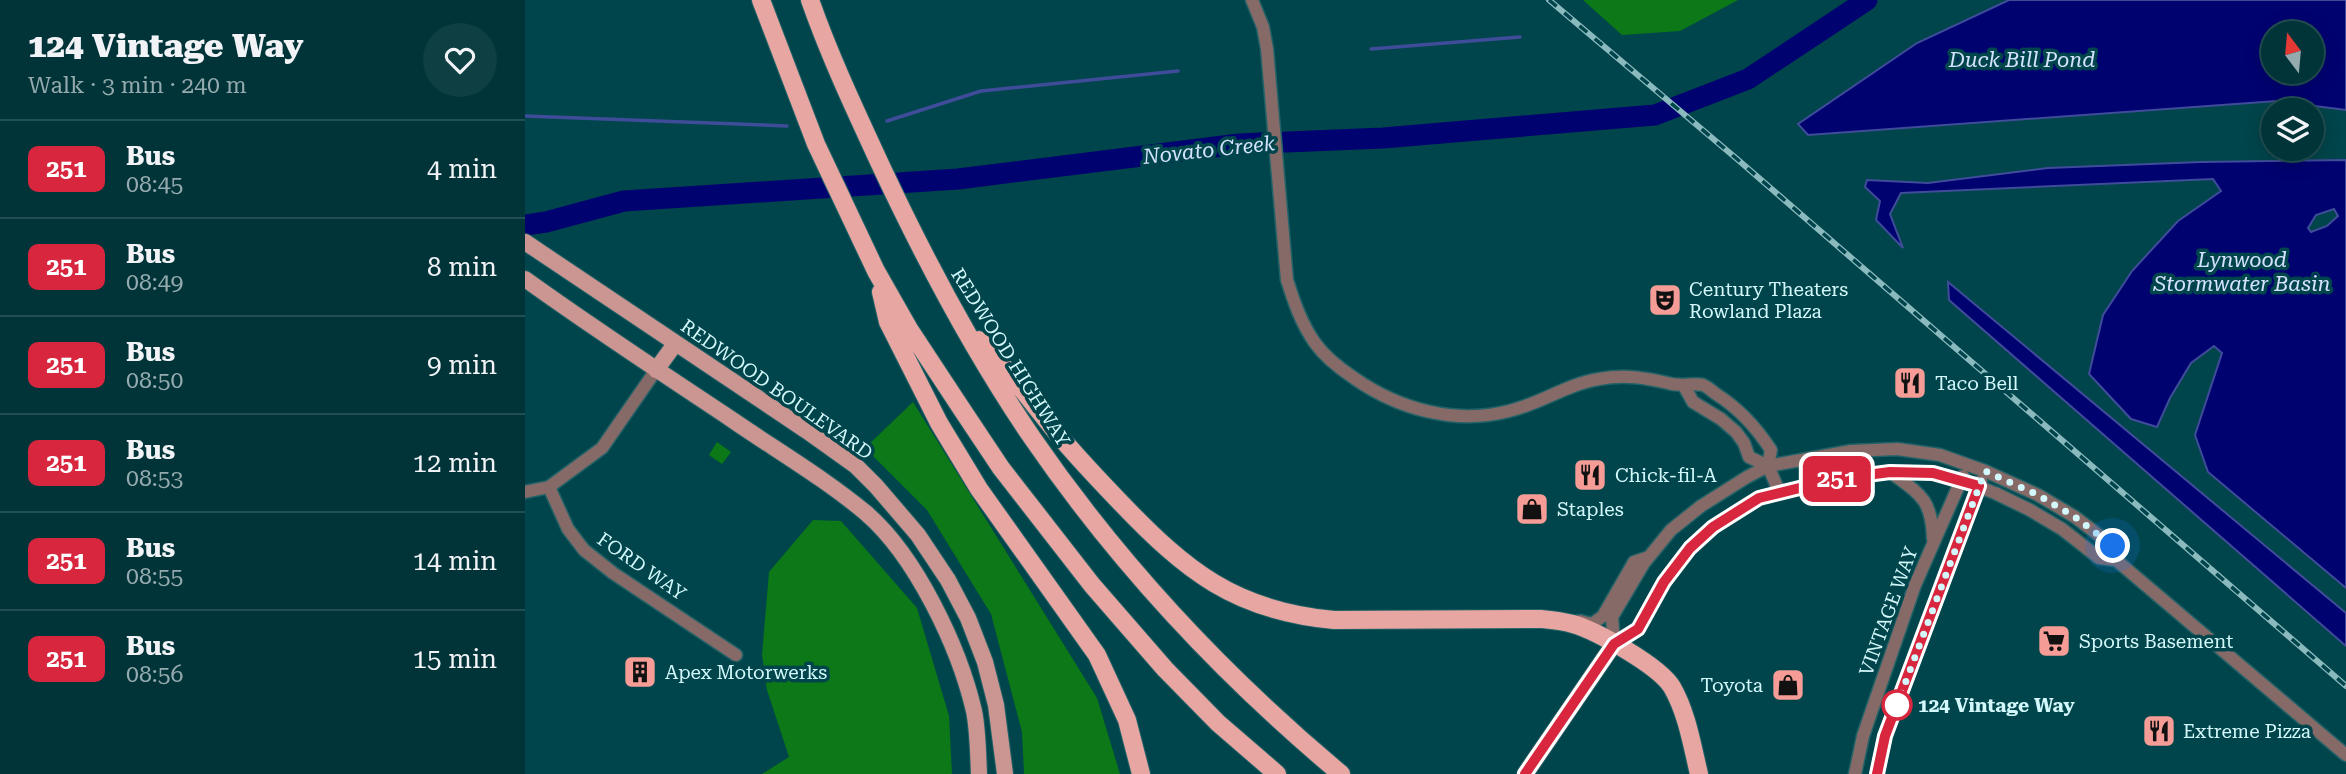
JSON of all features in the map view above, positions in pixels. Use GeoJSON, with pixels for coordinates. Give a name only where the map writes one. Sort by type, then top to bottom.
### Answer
{"type":"FeatureCollection","features":[{"type":"Feature","properties":{"kind":"highway"},"geometry":{"type":"LineString","coordinates":[[761,0],[816,144],[859,237],[909,329],[961,408],[1045,527],[1165,669],[1218,723],[1276,774]]}},
{"type":"Feature","properties":{"kind":"highway","name":"REDWOOD HIGHWAY"},"geometry":{"type":"LineString","coordinates":[[810,0],[868,139],[913,234],[961,323],[1033,439],[1139,576],[1250,692],[1341,774]]}},
{"type":"Feature","properties":{"kind":"highway"},"geometry":{"type":"LineString","coordinates":[[876,271],[888,322],[939,423],[979,489],[1097,655],[1127,720],[1141,774]]}},
{"type":"Feature","properties":{"kind":"highway"},"geometry":{"type":"LineString","coordinates":[[961,323],[1004,364],[1079,459],[1142,524],[1196,573],[1233,595],[1286,614],[1334,620],[1541,619],[1585,628],[1654,668],[1671,685],[1684,714],[1699,774]]}},
{"type":"Feature","properties":{"kind":"main road","name":"REDWOOD BOULEVARD"},"geometry":{"type":"LineString","coordinates":[[531,246],[856,466],[918,535],[968,618],[985,662],[996,705],[1005,774]]}},
{"type":"Feature","properties":{"kind":"main road"},"geometry":{"type":"LineString","coordinates":[[525,279],[830,485],[868,515],[895,545],[925,589],[948,632],[975,714],[979,774]]}},
{"type":"Feature","properties":{"kind":"main road"},"geometry":{"type":"LineString","coordinates":[[656,370],[675,344]]}},
{"type":"Feature","properties":{"kind":"main road"},"geometry":{"type":"LineString","coordinates":[[1525,774],[1614,644]]}},
{"type":"Feature","properties":{"kind":"street"},"geometry":{"type":"LineString","coordinates":[[1252,0],[1263,27],[1270,77],[1287,280],[1295,305],[1316,345],[1334,364],[1377,393],[1399,404],[1442,414],[1489,415],[1509,411],[1572,386],[1598,379],[1636,376],[1683,386],[1702,384],[1733,405],[1755,426],[1771,450],[1768,466],[1779,491]]}},
{"type":"Feature","properties":{"kind":"street"},"geometry":{"type":"LineString","coordinates":[[525,492],[549,487],[602,448],[656,370]]}},
{"type":"Feature","properties":{"kind":"street"},"geometry":{"type":"LineString","coordinates":[[1683,386],[1693,402],[1736,432],[1749,457],[1768,466]]}},
{"type":"Feature","properties":{"kind":"street"},"geometry":{"type":"LineString","coordinates":[[2116,560],[2113,546],[2075,517],[2038,495],[1985,471],[1940,455],[1897,449],[1851,451],[1768,466],[1702,506],[1671,530],[1649,557],[1612,617],[1614,644],[1638,629],[1664,582],[1690,548],[1713,527],[1759,498],[1836,479],[1890,472],[1933,473],[1979,486],[2030,510],[2062,529],[2099,558],[2116,560],[2346,755]]}},
{"type":"Feature","properties":{"kind":"street","name":"VINTAGE WAY"},"geometry":{"type":"LineString","coordinates":[[1855,774],[1863,736],[1915,584],[1966,465]]}},
{"type":"Feature","properties":{"kind":"street"},"geometry":{"type":"LineString","coordinates":[[1877,774],[1885,736],[1985,471]]}},
{"type":"Feature","properties":{"kind":"street"},"geometry":{"type":"LineString","coordinates":[[1890,472],[1919,493],[1928,506],[1933,524],[1933,543]]}},
{"type":"Feature","properties":{"kind":"street","name":"FORD WAY"},"geometry":{"type":"LineString","coordinates":[[549,487],[568,529],[584,551],[736,655]]}},
{"type":"Feature","properties":{"kind":"street"},"geometry":{"type":"LineString","coordinates":[[1567,623],[1574,620],[1592,624],[1603,617],[1634,562],[1649,557]]}},
{"type":"Feature","properties":{"kind":"green space"},"geometry":{"type":"Polygon","coordinates":[[[1583,0],[1738,0],[1680,31],[1622,35],[1583,0]]]}},
{"type":"Feature","properties":{"kind":"green space"},"geometry":{"type":"Polygon","coordinates":[[[913,402],[1097,698],[1120,774],[1024,774],[1022,732],[991,614],[927,510],[865,448],[913,402]]]}},
{"type":"Feature","properties":{"kind":"green space"},"geometry":{"type":"Polygon","coordinates":[[[717,442],[731,452],[722,464],[709,455],[717,442]]]}},
{"type":"Feature","properties":{"kind":"green space"},"geometry":{"type":"Polygon","coordinates":[[[813,520],[841,521],[917,608],[949,716],[952,774],[762,774],[789,757],[767,690],[762,655],[769,572],[813,520]]]}},
{"type":"Feature","properties":{"kind":"water","name":"Duck Bill Pond"},"geometry":{"type":"Polygon","coordinates":[[[2009,0],[2346,0],[2346,110],[2324,107],[2324,98],[2261,98],[2261,102],[1808,135],[1798,124],[1917,43],[2009,0]]]}},
{"type":"Feature","properties":{"kind":"water","name":"Lynwood Stormwater Basin"},"geometry":{"type":"Polygon","coordinates":[[[2346,160],[2346,588],[2208,472],[2195,435],[2222,353],[2214,346],[2191,363],[2170,398],[2157,427],[2131,419],[2089,374],[2103,315],[2132,271],[2178,221],[2221,191],[2213,179],[1901,193],[1890,214],[1903,248],[1876,220],[1880,201],[1865,187],[1867,180],[1928,183],[2048,168],[2346,160]],[[2334,209],[2316,215],[2308,228],[2311,232],[2327,226],[2338,216],[2334,209]]]}},
{"type":"Feature","properties":{"kind":"water"},"geometry":{"type":"Polygon","coordinates":[[[1948,282],[2346,613],[2346,646],[1949,300],[1948,282]]]}},
{"type":"Feature","properties":{"kind":"waterway","name":"Novato Creek"},"geometry":{"type":"LineString","coordinates":[[525,225],[624,201],[958,179],[1239,144],[1383,138],[1655,115],[1748,79],[1867,0]]}},
{"type":"Feature","properties":{"kind":"waterway"},"geometry":{"type":"LineString","coordinates":[[1371,49],[1520,37]]}},
{"type":"Feature","properties":{"kind":"waterway"},"geometry":{"type":"LineString","coordinates":[[887,121],[981,91],[1178,71]]}},
{"type":"Feature","properties":{"kind":"waterway"},"geometry":{"type":"LineString","coordinates":[[525,116],[787,126]]}},
{"type":"Feature","properties":{"kind":"railway"},"geometry":{"type":"LineString","coordinates":[[1549,0],[1737,159],[2346,686]]}},
{"type":"Feature","properties":{"kind":"bus line","name":"251"},"geometry":{"type":"LineString","coordinates":[[1525,774],[1614,644],[1638,629],[1664,582],[1690,548],[1713,527],[1759,498],[1779,491],[1836,479],[1890,472],[1933,473],[1979,486],[1885,736],[1877,774]]}},
{"type":"Feature","properties":{"kind":"place","name":"Century Theaters Rowland Plaza"},"geometry":{"type":"Point","coordinates":[1665,300]}},
{"type":"Feature","properties":{"kind":"place","name":"Taco Bell"},"geometry":{"type":"Point","coordinates":[1910,383]}},
{"type":"Feature","properties":{"kind":"place","name":"Chick-fil-A"},"geometry":{"type":"Point","coordinates":[1590,475]}},
{"type":"Feature","properties":{"kind":"place","name":"Staples"},"geometry":{"type":"Point","coordinates":[1532,509]}},
{"type":"Feature","properties":{"kind":"place","name":"Sports Basement"},"geometry":{"type":"Point","coordinates":[2054,641]}},
{"type":"Feature","properties":{"kind":"place","name":"Apex Motorwerks"},"geometry":{"type":"Point","coordinates":[640,672]}},
{"type":"Feature","properties":{"kind":"place","name":"Toyota"},"geometry":{"type":"Point","coordinates":[1788,685]}},
{"type":"Feature","properties":{"kind":"place","name":"124 Vintage Way"},"geometry":{"type":"Point","coordinates":[1897,705]}},
{"type":"Feature","properties":{"kind":"place","name":"Extreme Pizza"},"geometry":{"type":"Point","coordinates":[2159,731]}},
{"type":"Feature","properties":{"kind":"route"},"geometry":{"type":"LineString","coordinates":[[1897,705],[1985,471],[2038,495],[2075,517],[2113,546]]}}]}
